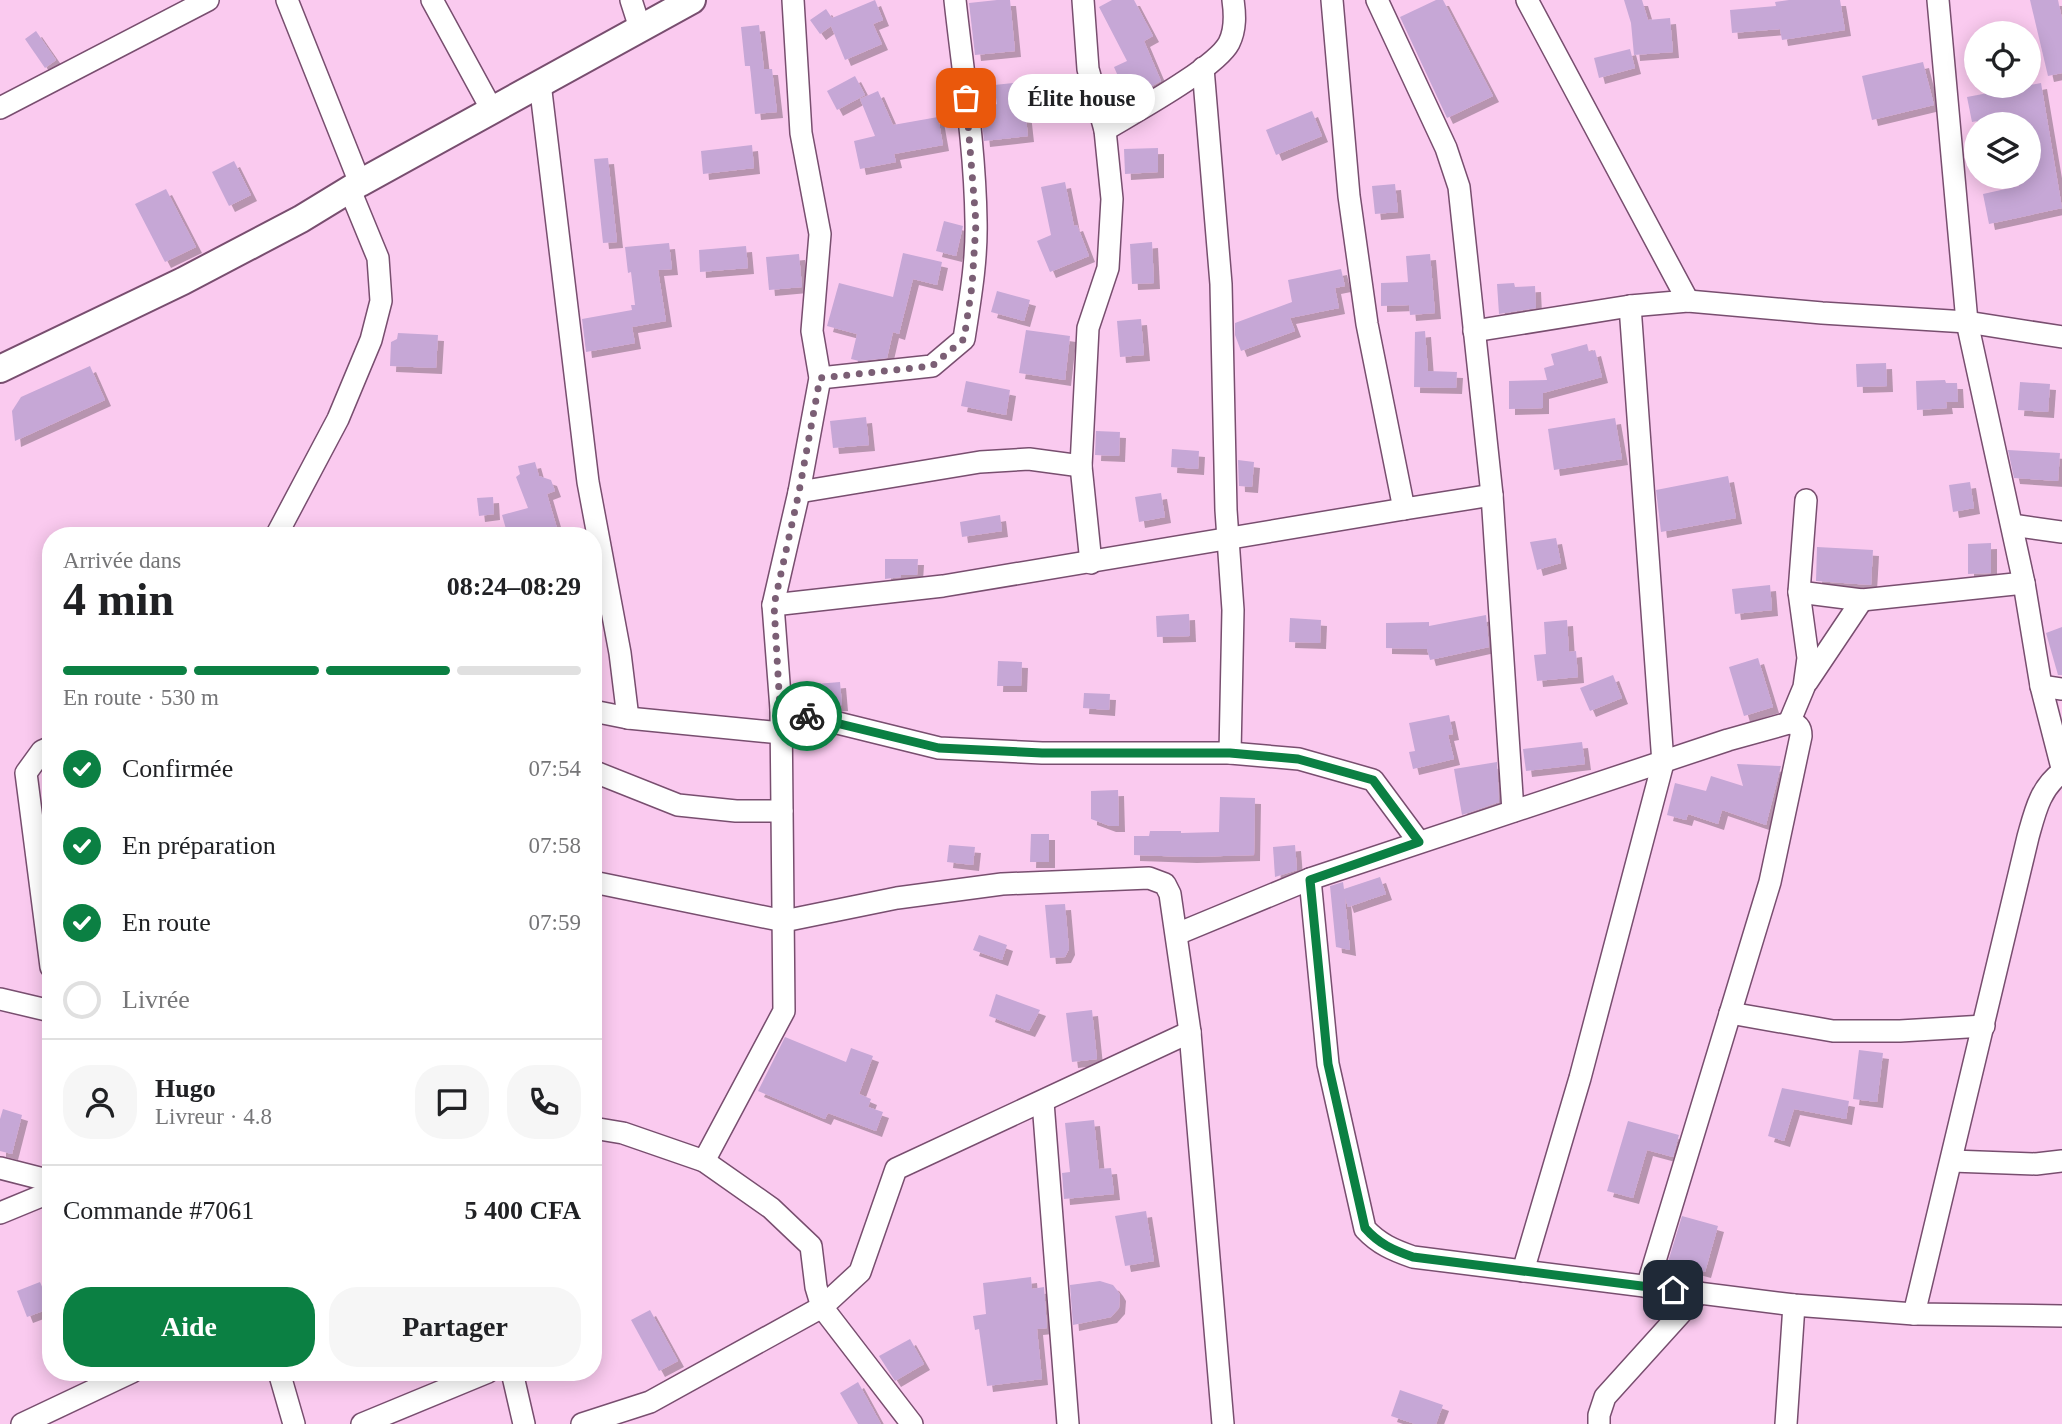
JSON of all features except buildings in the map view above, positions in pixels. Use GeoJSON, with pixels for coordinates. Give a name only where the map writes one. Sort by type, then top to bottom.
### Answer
{"type":"FeatureCollection","features":[{"type":"Feature","properties":{"kind":"main road"},"geometry":{"type":"LineString","coordinates":[[0,369],[183,281],[301,219],[692,0]]}},
{"type":"Feature","properties":{"kind":"street"},"geometry":{"type":"LineString","coordinates":[[0,108],[208,0]]}},
{"type":"Feature","properties":{"kind":"street"},"geometry":{"type":"LineString","coordinates":[[281,527],[338,419],[371,340],[380,301],[381,275],[355,187],[287,0]]}},
{"type":"Feature","properties":{"kind":"street"},"geometry":{"type":"LineString","coordinates":[[432,0],[492,110]]}},
{"type":"Feature","properties":{"kind":"street"},"geometry":{"type":"LineString","coordinates":[[631,0],[640,28]]}},
{"type":"Feature","properties":{"kind":"street"},"geometry":{"type":"LineString","coordinates":[[704,1161],[784,1011],[781,733],[774,605],[820,378],[812,331],[820,234],[801,134],[793,0]]}},
{"type":"Feature","properties":{"kind":"street"},"geometry":{"type":"LineString","coordinates":[[820,378],[932,366],[964,339],[972,286],[976,223],[956,0]]}},
{"type":"Feature","properties":{"kind":"street"},"geometry":{"type":"LineString","coordinates":[[1083,0],[1088,69],[1105,130],[1112,199],[1108,268],[1088,328],[1081,466],[1091,563]]}},
{"type":"Feature","properties":{"kind":"street"},"geometry":{"type":"LineString","coordinates":[[1105,130],[1212,63],[1229,43],[1236,19],[1233,0]]}},
{"type":"Feature","properties":{"kind":"street"},"geometry":{"type":"LineString","coordinates":[[1332,0],[1349,196],[1361,286],[1387,434],[1404,509]]}},
{"type":"Feature","properties":{"kind":"street"},"geometry":{"type":"LineString","coordinates":[[1377,0],[1447,148],[1459,187],[1492,495],[1513,811]]}},
{"type":"Feature","properties":{"kind":"street"},"geometry":{"type":"LineString","coordinates":[[1527,0],[1688,301]]}},
{"type":"Feature","properties":{"kind":"street"},"geometry":{"type":"LineString","coordinates":[[1914,1314],[2037,804],[2049,781],[2062,770],[2052,687],[2024,583],[1966,322],[1938,0]]}},
{"type":"Feature","properties":{"kind":"street"},"geometry":{"type":"LineString","coordinates":[[1203,68],[1221,284],[1227,510],[1233,610],[1230,753]]}},
{"type":"Feature","properties":{"kind":"street"},"geometry":{"type":"LineString","coordinates":[[540,83],[588,482],[596,527]]}},
{"type":"Feature","properties":{"kind":"street"},"geometry":{"type":"LineString","coordinates":[[1474,331],[1630,306],[1688,301],[1966,322],[2062,337]]}},
{"type":"Feature","properties":{"kind":"street"},"geometry":{"type":"LineString","coordinates":[[1523,1271],[1580,1078],[1663,763],[1630,306]]}},
{"type":"Feature","properties":{"kind":"street"},"geometry":{"type":"LineString","coordinates":[[799,492],[980,462],[1029,459],[1081,466]]}},
{"type":"Feature","properties":{"kind":"street"},"geometry":{"type":"LineString","coordinates":[[774,605],[943,586],[1492,495]]}},
{"type":"Feature","properties":{"kind":"street"},"geometry":{"type":"LineString","coordinates":[[1804,687],[1808,658],[1799,592],[1806,499]]}},
{"type":"Feature","properties":{"kind":"street"},"geometry":{"type":"LineString","coordinates":[[2012,525],[2062,532]]}},
{"type":"Feature","properties":{"kind":"street"},"geometry":{"type":"LineString","coordinates":[[602,557],[620,653],[628,718]]}},
{"type":"Feature","properties":{"kind":"street"},"geometry":{"type":"LineString","coordinates":[[1799,592],[1862,600],[2024,583]]}},
{"type":"Feature","properties":{"kind":"street"},"geometry":{"type":"LineString","coordinates":[[1789,723],[1804,687],[1862,600]]}},
{"type":"Feature","properties":{"kind":"street"},"geometry":{"type":"LineString","coordinates":[[780,709],[939,748],[1042,753],[1230,753],[1298,759],[1373,780],[1419,842]]}},
{"type":"Feature","properties":{"kind":"street"},"geometry":{"type":"LineString","coordinates":[[602,713],[628,718],[781,733]]}},
{"type":"Feature","properties":{"kind":"street"},"geometry":{"type":"LineString","coordinates":[[1177,934],[1310,880],[1419,842],[1728,740],[1789,723],[1797,724],[1801,736],[1770,881],[1647,1287]]}},
{"type":"Feature","properties":{"kind":"street"},"geometry":{"type":"LineString","coordinates":[[42,751],[26,773],[42,889]]}},
{"type":"Feature","properties":{"kind":"street"},"geometry":{"type":"LineString","coordinates":[[602,775],[678,805],[736,811],[782,811]]}},
{"type":"Feature","properties":{"kind":"street"},"geometry":{"type":"LineString","coordinates":[[602,885],[783,921],[897,898],[1002,884],[1149,878],[1165,884],[1170,894],[1177,934],[1190,1032],[1223,1424]]}},
{"type":"Feature","properties":{"kind":"street"},"geometry":{"type":"LineString","coordinates":[[1310,880],[1328,1064],[1365,1228],[1374,1239],[1390,1249],[1413,1257],[1794,1305],[1914,1314],[2062,1316]]}},
{"type":"Feature","properties":{"kind":"street"},"geometry":{"type":"LineString","coordinates":[[0,999],[42,1010]]}},
{"type":"Feature","properties":{"kind":"street"},"geometry":{"type":"LineString","coordinates":[[1730,1013],[1833,1031],[1900,1031],[1984,1026]]}},
{"type":"Feature","properties":{"kind":"street"},"geometry":{"type":"LineString","coordinates":[[582,1424],[650,1402],[822,1307],[860,1272],[896,1169],[1190,1032]]}},
{"type":"Feature","properties":{"kind":"street"},"geometry":{"type":"LineString","coordinates":[[1043,1102],[1068,1424]]}},
{"type":"Feature","properties":{"kind":"street"},"geometry":{"type":"LineString","coordinates":[[602,1130],[623,1133],[704,1161],[771,1208],[811,1246],[816,1287],[822,1307],[912,1424]]}},
{"type":"Feature","properties":{"kind":"street"},"geometry":{"type":"LineString","coordinates":[[1952,1161],[2036,1164],[2062,1161]]}},
{"type":"Feature","properties":{"kind":"street"},"geometry":{"type":"LineString","coordinates":[[0,1168],[42,1179]]}},
{"type":"Feature","properties":{"kind":"street"},"geometry":{"type":"LineString","coordinates":[[0,1213],[42,1196]]}},
{"type":"Feature","properties":{"kind":"street"},"geometry":{"type":"LineString","coordinates":[[1599,1424],[1605,1397],[1699,1293]]}},
{"type":"Feature","properties":{"kind":"street"},"geometry":{"type":"LineString","coordinates":[[1786,1424],[1794,1305]]}},
{"type":"Feature","properties":{"kind":"street"},"geometry":{"type":"LineString","coordinates":[[22,1424],[113,1381]]}},
{"type":"Feature","properties":{"kind":"street"},"geometry":{"type":"LineString","coordinates":[[282,1381],[294,1424]]}},
{"type":"Feature","properties":{"kind":"street"},"geometry":{"type":"LineString","coordinates":[[362,1424],[466,1381]]}},
{"type":"Feature","properties":{"kind":"street"},"geometry":{"type":"LineString","coordinates":[[514,1381],[524,1424]]}},
{"type":"Feature","properties":{"kind":"way so far"},"geometry":{"type":"LineString","coordinates":[[807,716],[780,709],[774,605],[820,378],[932,366],[964,339],[972,286],[976,223],[966,98]]}},
{"type":"Feature","properties":{"kind":"place","name":"Élite house"},"geometry":{"type":"Point","coordinates":[966,98]}},
{"type":"Feature","properties":{"kind":"route"},"geometry":{"type":"LineString","coordinates":[[807,716],[939,748],[1042,753],[1230,753],[1298,759],[1373,780],[1419,842],[1310,880],[1328,1064],[1365,1228],[1374,1239],[1390,1249],[1413,1257],[1673,1290]]}}]}
